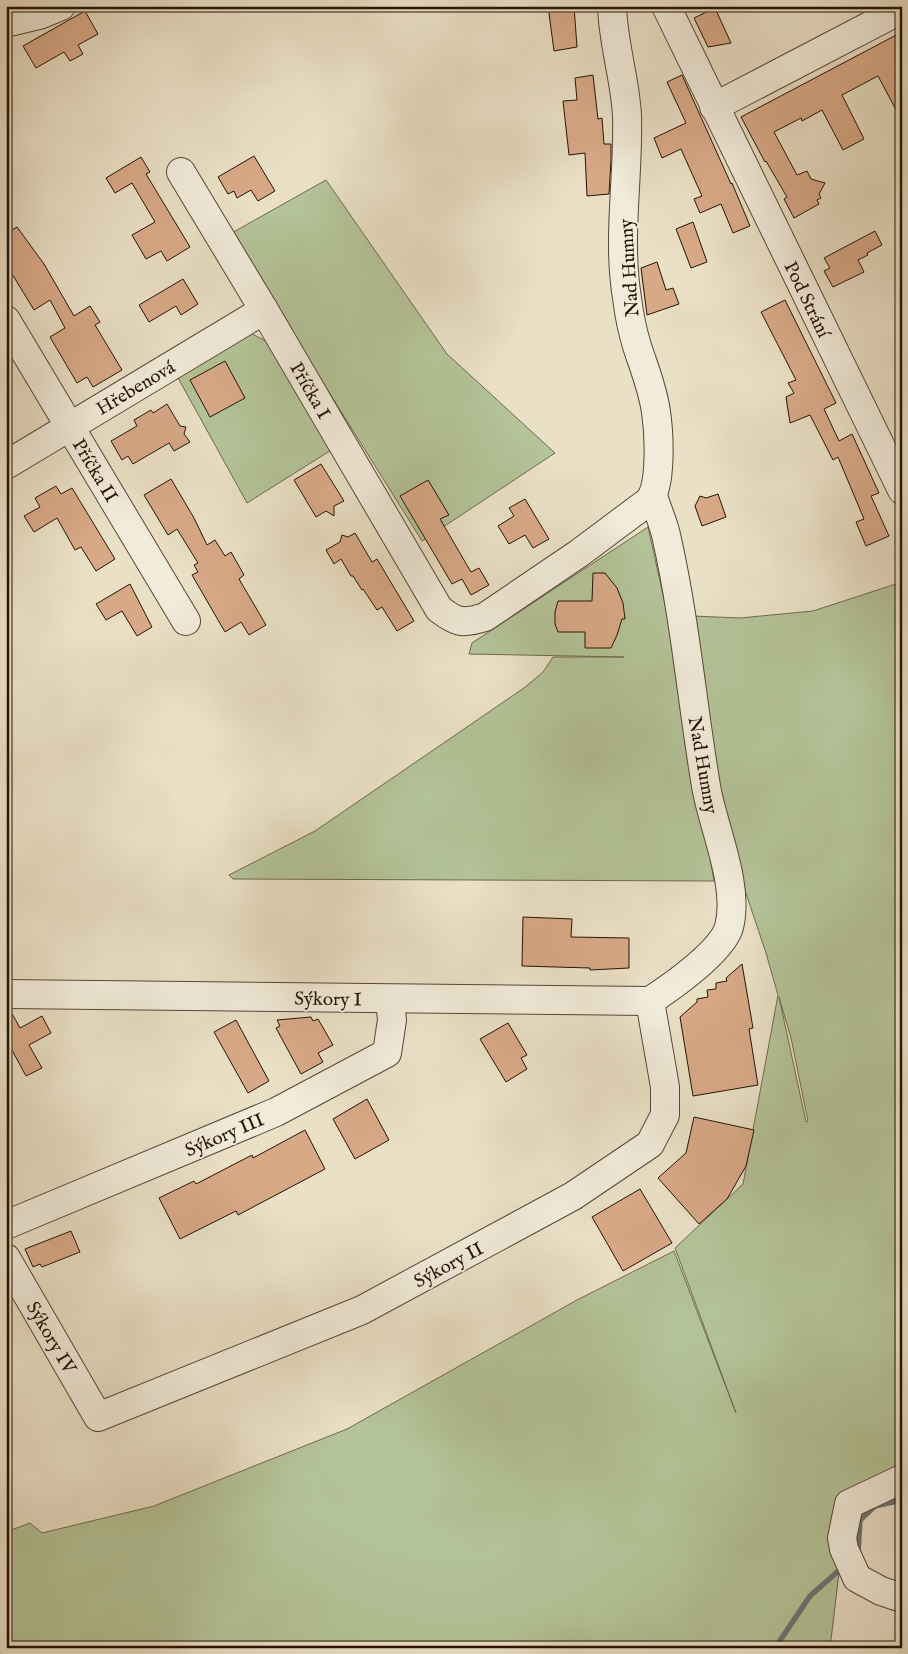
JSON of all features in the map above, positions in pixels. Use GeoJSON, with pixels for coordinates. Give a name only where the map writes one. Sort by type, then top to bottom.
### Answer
{"type":"FeatureCollection","features":[{"type":"Feature","properties":{"kind":"street"},"geometry":{"type":"LineString","coordinates":[[6,23],[38,15],[61,6]]}},
{"type":"Feature","properties":{"kind":"street","name":"Nad Humny"},"geometry":{"type":"LineString","coordinates":[[612,6],[627,112],[628,147],[623,216],[626,296],[631,325],[648,376],[658,427],[658,460],[653,496],[667,543],[680,614],[706,789],[729,878],[731,904],[729,927],[723,940],[680,982],[650,1001]]}},
{"type":"Feature","properties":{"kind":"street","name":"Pod Strání"},"geometry":{"type":"LineString","coordinates":[[666,6],[902,490]]}},
{"type":"Feature","properties":{"kind":"street"},"geometry":{"type":"LineString","coordinates":[[714,107],[902,9]]}},
{"type":"Feature","properties":{"kind":"street","name":"Příčka I"},"geometry":{"type":"LineString","coordinates":[[181,172],[439,609],[452,620],[470,622],[485,617],[578,554],[653,496]]}},
{"type":"Feature","properties":{"kind":"street","name":"Hřebenová"},"geometry":{"type":"LineString","coordinates":[[6,464],[264,310]]}},
{"type":"Feature","properties":{"kind":"street","name":"Příčka II"},"geometry":{"type":"LineString","coordinates":[[6,320],[186,621]]}},
{"type":"Feature","properties":{"kind":"street","name":"Sýkory I"},"geometry":{"type":"LineString","coordinates":[[6,994],[650,1001]]}},
{"type":"Feature","properties":{"kind":"street","name":"Sýkory III"},"geometry":{"type":"LineString","coordinates":[[6,1225],[276,1112],[387,1053],[392,1020],[390,998]]}},
{"type":"Feature","properties":{"kind":"street","name":"Sýkory II"},"geometry":{"type":"LineString","coordinates":[[98,1416],[362,1310],[573,1196],[650,1144],[665,1115],[665,1087],[650,1001]]}},
{"type":"Feature","properties":{"kind":"street","name":"Sýkory IV"},"geometry":{"type":"LineString","coordinates":[[6,1258],[98,1416]]}},
{"type":"Feature","properties":{"kind":"street"},"geometry":{"type":"LineString","coordinates":[[902,1479],[849,1504],[842,1538],[844,1549],[857,1578],[882,1591],[902,1598]]}},
{"type":"Feature","properties":{"kind":"green space"},"geometry":{"type":"Polygon","coordinates":[[[326,180],[447,354],[555,453],[422,541],[230,234],[326,180]]]}},
{"type":"Feature","properties":{"kind":"green space"},"geometry":{"type":"Polygon","coordinates":[[[252,334],[270,343],[333,449],[247,503],[177,376],[252,334]]]}},
{"type":"Feature","properties":{"kind":"green space"},"geometry":{"type":"Polygon","coordinates":[[[648,527],[677,658],[714,881],[233,879],[229,875],[315,831],[524,688],[543,672],[553,657],[624,657],[469,654],[472,643],[648,527]]]}},
{"type":"Feature","properties":{"kind":"green space"},"geometry":{"type":"Polygon","coordinates":[[[902,582],[902,1481],[844,1531],[830,1648],[6,1648],[6,1532],[30,1523],[42,1533],[154,1506],[347,1429],[577,1300],[674,1251],[736,1413],[675,1248],[743,1184],[778,995],[727,837],[693,616],[740,618],[813,611],[902,582]],[[779,997],[806,1122],[808,1121],[791,1038],[779,997]]]}},
{"type":"Feature","properties":{"kind":"building"},"geometry":{"type":"Polygon","coordinates":[[[548,6],[574,6],[577,47],[554,51],[548,6]]]}},
{"type":"Feature","properties":{"kind":"building"},"geometry":{"type":"Polygon","coordinates":[[[715,8],[731,43],[708,47],[694,18],[715,8]]]}},
{"type":"Feature","properties":{"kind":"building"},"geometry":{"type":"Polygon","coordinates":[[[85,11],[98,34],[78,45],[83,54],[70,61],[64,52],[36,68],[23,46],[85,11]]]}},
{"type":"Feature","properties":{"kind":"building"},"geometry":{"type":"Polygon","coordinates":[[[902,32],[902,121],[878,76],[842,95],[864,139],[843,150],[822,110],[802,121],[801,118],[774,132],[797,175],[807,171],[811,179],[825,183],[819,194],[821,198],[817,200],[819,204],[794,218],[784,199],[787,197],[765,162],[741,117],[902,32]]]}},
{"type":"Feature","properties":{"kind":"building"},"geometry":{"type":"Polygon","coordinates":[[[593,75],[598,119],[602,118],[604,144],[611,144],[611,160],[609,194],[587,196],[585,153],[569,155],[563,101],[577,100],[575,78],[593,75]]]}},
{"type":"Feature","properties":{"kind":"building"},"geometry":{"type":"Polygon","coordinates":[[[682,75],[750,226],[733,233],[721,204],[700,213],[694,199],[702,196],[681,149],[662,158],[654,138],[686,123],[667,82],[682,75]]]}},
{"type":"Feature","properties":{"kind":"building"},"geometry":{"type":"Polygon","coordinates":[[[254,156],[275,191],[258,201],[251,190],[237,198],[234,191],[228,194],[218,177],[254,156]]]}},
{"type":"Feature","properties":{"kind":"building"},"geometry":{"type":"Polygon","coordinates":[[[141,157],[150,172],[146,174],[190,247],[167,261],[161,251],[146,259],[132,235],[155,222],[132,183],[115,193],[106,178],[141,157]]]}},
{"type":"Feature","properties":{"kind":"building"},"geometry":{"type":"Polygon","coordinates":[[[693,222],[707,262],[691,268],[676,229],[693,222]]]}},
{"type":"Feature","properties":{"kind":"building"},"geometry":{"type":"Polygon","coordinates":[[[17,227],[44,264],[74,316],[90,306],[100,322],[95,325],[122,370],[93,387],[87,377],[77,383],[50,337],[65,328],[50,300],[34,310],[6,264],[6,234],[17,227]]]}},
{"type":"Feature","properties":{"kind":"building"},"geometry":{"type":"Polygon","coordinates":[[[875,231],[882,245],[858,260],[864,272],[833,287],[824,271],[830,268],[824,258],[875,231]]]}},
{"type":"Feature","properties":{"kind":"building"},"geometry":{"type":"Polygon","coordinates":[[[657,262],[666,290],[673,288],[679,304],[647,315],[641,268],[657,262]]]}},
{"type":"Feature","properties":{"kind":"building"},"geometry":{"type":"Polygon","coordinates":[[[183,279],[198,304],[181,315],[176,306],[149,322],[139,305],[183,279]]]}},
{"type":"Feature","properties":{"kind":"building"},"geometry":{"type":"Polygon","coordinates":[[[785,300],[836,403],[824,409],[839,441],[852,434],[879,493],[871,496],[889,536],[866,546],[856,522],[864,519],[838,457],[833,460],[810,415],[790,423],[786,397],[794,393],[788,383],[796,380],[761,312],[785,300]]]}},
{"type":"Feature","properties":{"kind":"building"},"geometry":{"type":"Polygon","coordinates":[[[225,361],[245,398],[210,417],[190,380],[225,361]]]}},
{"type":"Feature","properties":{"kind":"building"},"geometry":{"type":"Polygon","coordinates":[[[167,404],[180,426],[186,427],[184,434],[190,442],[174,451],[169,443],[133,464],[128,456],[122,460],[111,441],[137,426],[134,420],[151,410],[153,413],[167,404]]]}},
{"type":"Feature","properties":{"kind":"building"},"geometry":{"type":"Polygon","coordinates":[[[321,464],[344,501],[334,506],[334,516],[326,511],[316,517],[294,480],[321,464]]]}},
{"type":"Feature","properties":{"kind":"building"},"geometry":{"type":"Polygon","coordinates":[[[171,479],[194,518],[207,545],[215,540],[225,556],[231,552],[244,575],[239,579],[266,625],[249,635],[241,622],[225,632],[192,575],[198,572],[194,565],[198,563],[177,529],[168,535],[144,495],[171,479]]]}},
{"type":"Feature","properties":{"kind":"building"},"geometry":{"type":"Polygon","coordinates":[[[428,480],[449,515],[440,519],[471,572],[479,568],[489,585],[471,595],[462,579],[452,584],[400,496],[428,480]]]}},
{"type":"Feature","properties":{"kind":"building"},"geometry":{"type":"Polygon","coordinates":[[[56,486],[61,494],[72,488],[115,559],[96,571],[81,547],[75,550],[57,518],[34,532],[24,516],[40,507],[35,498],[56,486]]]}},
{"type":"Feature","properties":{"kind":"building"},"geometry":{"type":"Polygon","coordinates":[[[718,494],[726,517],[702,526],[695,506],[700,496],[706,498],[718,494]]]}},
{"type":"Feature","properties":{"kind":"building"},"geometry":{"type":"Polygon","coordinates":[[[525,499],[549,539],[533,548],[525,535],[509,544],[498,526],[514,516],[509,508],[525,499]]]}},
{"type":"Feature","properties":{"kind":"building"},"geometry":{"type":"Polygon","coordinates":[[[355,533],[372,562],[377,559],[414,621],[397,631],[382,607],[377,610],[363,589],[351,576],[341,559],[334,564],[326,550],[340,542],[342,535],[348,537],[355,533]]]}},
{"type":"Feature","properties":{"kind":"building"},"geometry":{"type":"Polygon","coordinates":[[[593,573],[605,573],[617,588],[623,603],[625,619],[622,619],[611,648],[585,648],[585,632],[558,632],[555,624],[555,612],[558,601],[592,601],[593,573]]]}},
{"type":"Feature","properties":{"kind":"building"},"geometry":{"type":"Polygon","coordinates":[[[130,584],[152,627],[137,636],[122,611],[106,620],[96,604],[130,584]]]}},
{"type":"Feature","properties":{"kind":"building"},"geometry":{"type":"Polygon","coordinates":[[[523,917],[572,919],[571,937],[629,938],[629,968],[590,970],[590,968],[522,966],[523,917]]]}},
{"type":"Feature","properties":{"kind":"building"},"geometry":{"type":"Polygon","coordinates":[[[742,964],[753,1028],[749,1029],[758,1085],[693,1096],[680,1017],[697,1002],[697,999],[708,997],[707,990],[716,989],[716,983],[727,981],[726,978],[742,964]]]}},
{"type":"Feature","properties":{"kind":"building"},"geometry":{"type":"Polygon","coordinates":[[[6,1010],[10,1010],[20,1028],[42,1016],[51,1033],[29,1045],[42,1068],[26,1076],[6,1039],[6,1010]]]}},
{"type":"Feature","properties":{"kind":"building"},"geometry":{"type":"Polygon","coordinates":[[[311,1017],[313,1021],[318,1019],[333,1045],[318,1053],[323,1062],[301,1074],[276,1028],[280,1026],[277,1020],[311,1017]]]}},
{"type":"Feature","properties":{"kind":"building"},"geometry":{"type":"Polygon","coordinates":[[[236,1020],[269,1081],[248,1093],[214,1032],[236,1020]]]}},
{"type":"Feature","properties":{"kind":"building"},"geometry":{"type":"Polygon","coordinates":[[[508,1023],[527,1055],[521,1058],[527,1069],[506,1082],[480,1039],[508,1023]]]}},
{"type":"Feature","properties":{"kind":"building"},"geometry":{"type":"Polygon","coordinates":[[[367,1099],[389,1140],[355,1159],[333,1119],[367,1099]]]}},
{"type":"Feature","properties":{"kind":"building"},"geometry":{"type":"Polygon","coordinates":[[[694,1117],[754,1130],[746,1166],[727,1199],[699,1224],[658,1178],[686,1153],[694,1117]]]}},
{"type":"Feature","properties":{"kind":"building"},"geometry":{"type":"Polygon","coordinates":[[[305,1130],[325,1169],[238,1215],[236,1211],[180,1239],[159,1198],[194,1181],[196,1184],[252,1155],[253,1158],[305,1130]]]}},
{"type":"Feature","properties":{"kind":"building"},"geometry":{"type":"Polygon","coordinates":[[[640,1189],[672,1243],[623,1271],[592,1217],[640,1189]]]}},
{"type":"Feature","properties":{"kind":"building"},"geometry":{"type":"Polygon","coordinates":[[[71,1231],[80,1252],[42,1267],[40,1264],[33,1267],[25,1249],[71,1231]]]}},
{"type":"Feature","properties":{"kind":"waterway"},"geometry":{"type":"LineString","coordinates":[[857,1554],[860,1520],[875,1506],[902,1500]]}},
{"type":"Feature","properties":{"kind":"waterway"},"geometry":{"type":"LineString","coordinates":[[775,1648],[810,1596],[844,1566]]}}]}
